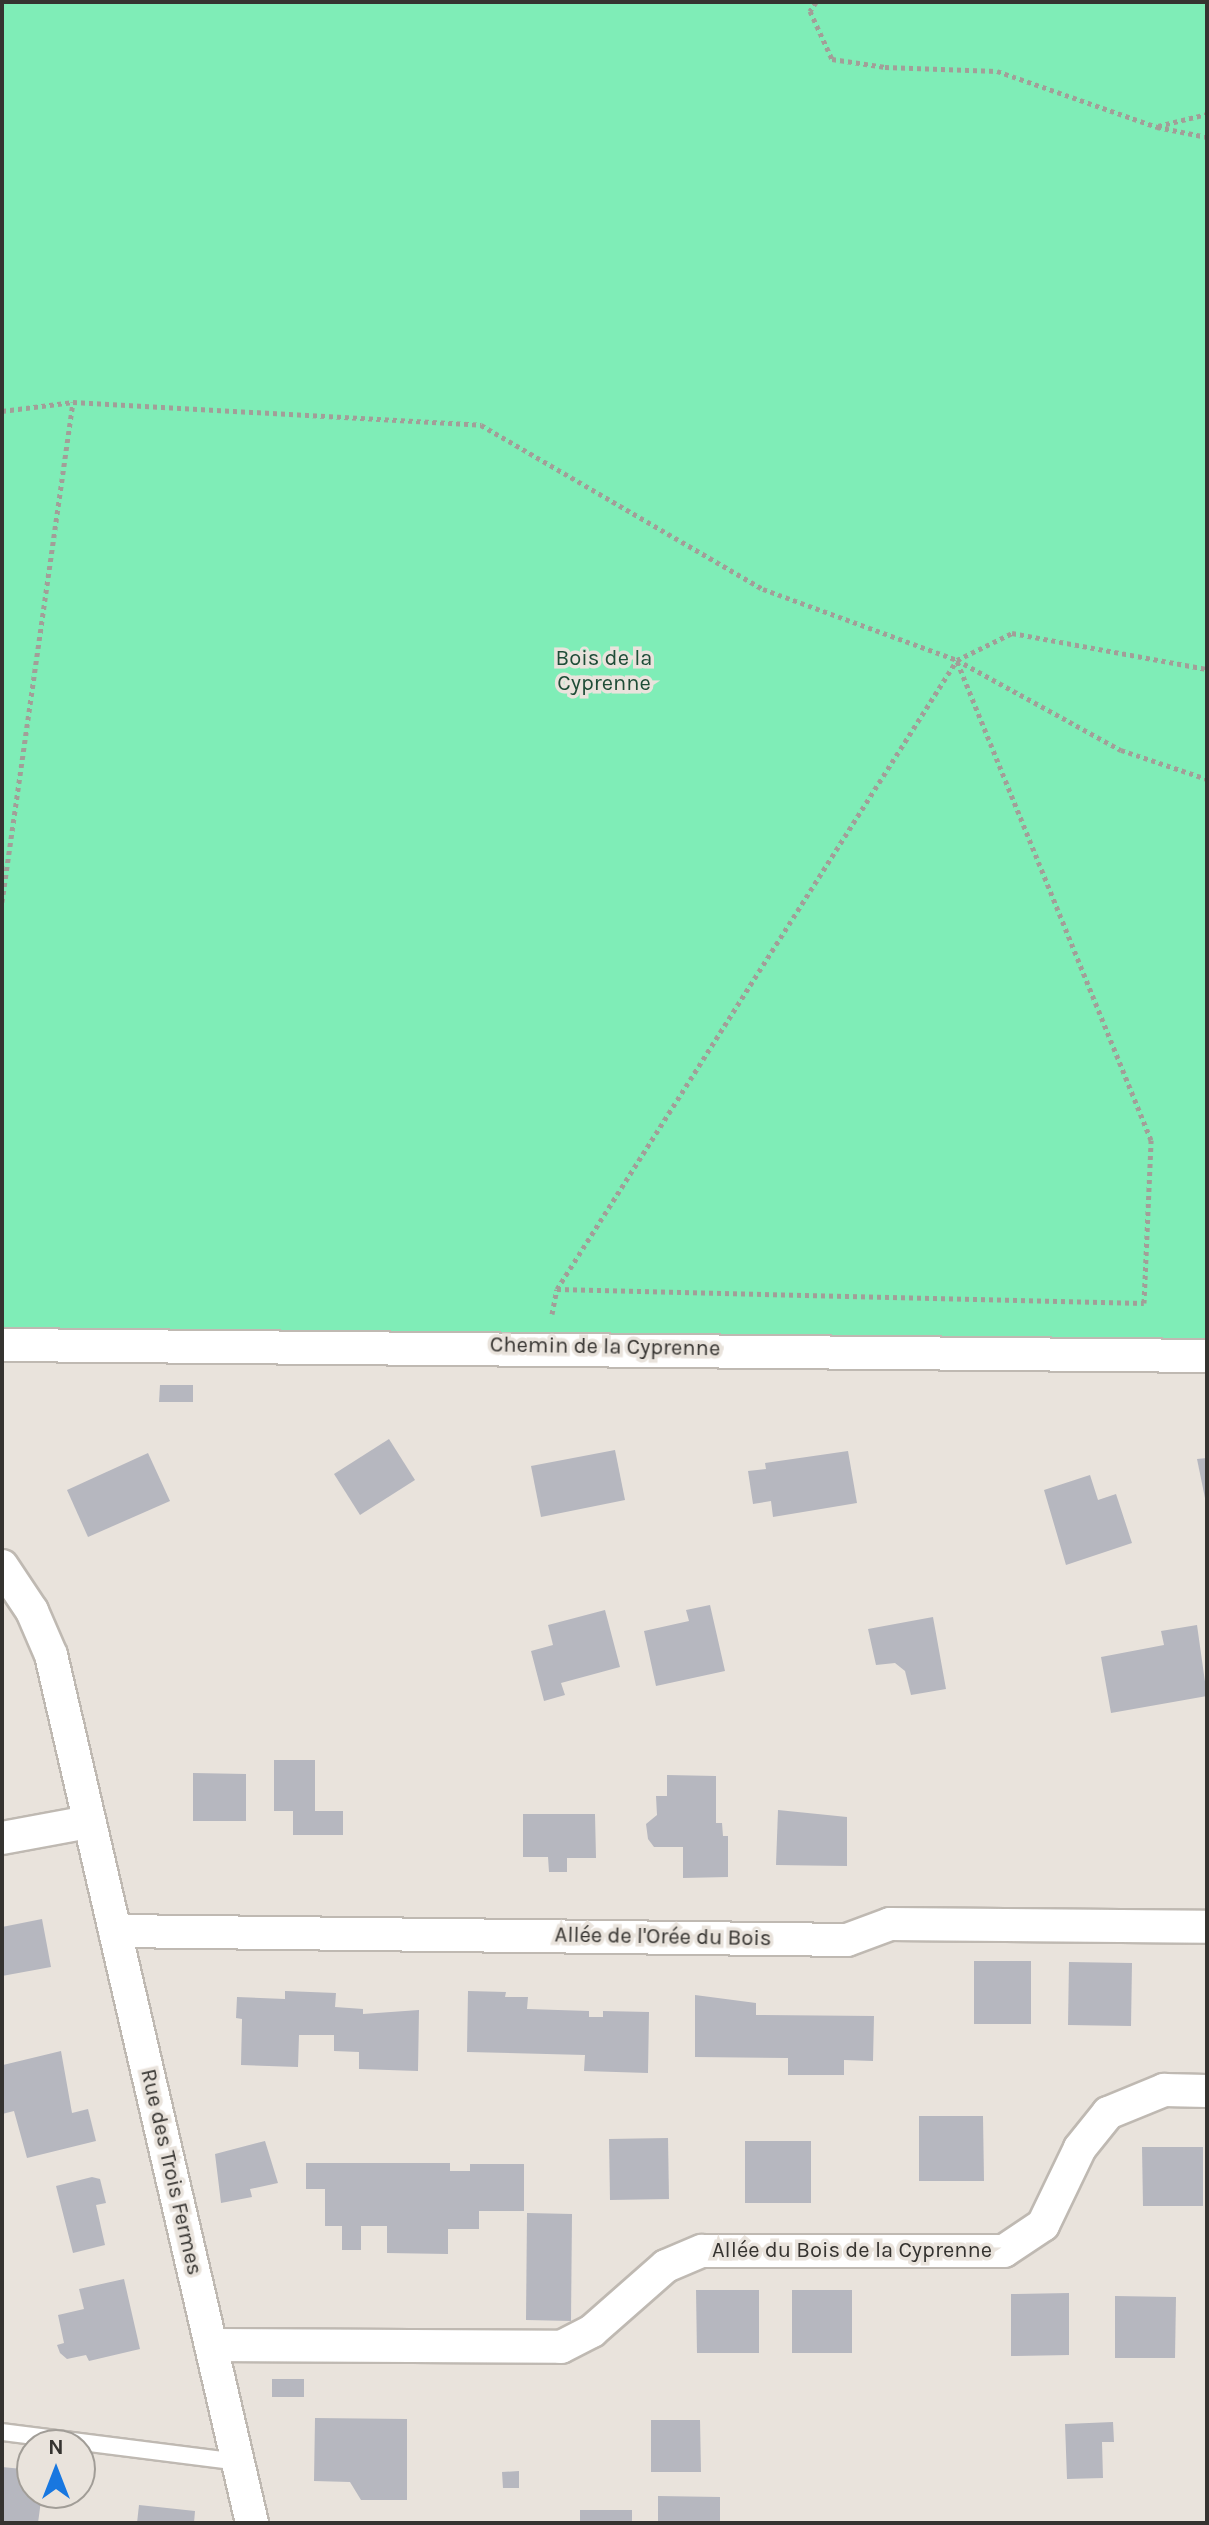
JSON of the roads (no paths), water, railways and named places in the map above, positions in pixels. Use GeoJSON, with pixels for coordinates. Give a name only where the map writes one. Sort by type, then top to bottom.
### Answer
{"type":"FeatureCollection","features":[{"type":"Feature","properties":{"kind":"street","name":"Chemin de la Cyprenne"},"geometry":{"type":"LineString","coordinates":[[2,1345],[547,1346],[1207,1356]]}},
{"type":"Feature","properties":{"kind":"street","name":"Rue des Trois Fermes"},"geometry":{"type":"LineString","coordinates":[[2,1566],[32,1611],[51,1655],[252,2523]]}},
{"type":"Feature","properties":{"kind":"street"},"geometry":{"type":"LineString","coordinates":[[2,1838],[88,1822]]}},
{"type":"Feature","properties":{"kind":"street","name":"Allée de l'Orée du Bois"},"geometry":{"type":"LineString","coordinates":[[115,1931],[847,1940],[890,1924],[1207,1927]]}},
{"type":"Feature","properties":{"kind":"street","name":"Allée du Bois de la Cyprenne"},"geometry":{"type":"LineString","coordinates":[[211,2345],[561,2347],[592,2331],[666,2266],[702,2251],[1004,2251],[1043,2225],[1080,2148],[1108,2113],[1164,2090],[1207,2091]]}},
{"type":"Feature","properties":{"kind":"lane"},"geometry":{"type":"LineString","coordinates":[[2,2432],[238,2462]]}},
{"type":"Feature","properties":{"kind":"park label","name":"Bois de la Cyprenne"},"geometry":{"type":"Point","coordinates":[604,670]}}]}
